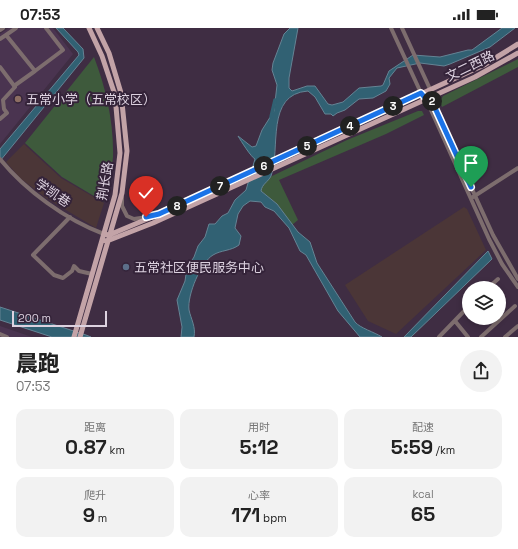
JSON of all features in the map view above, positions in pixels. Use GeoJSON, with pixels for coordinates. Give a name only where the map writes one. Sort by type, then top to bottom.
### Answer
{"type":"FeatureCollection","features":[{"type":"Feature","properties":{"kind":"main road","name":"荆长路"},"geometry":{"type":"LineString","coordinates":[[74,337],[79,329],[105,240],[117,182],[120,139],[115,95],[102,56],[89,28]]}},
{"type":"Feature","properties":{"kind":"main road","name":"荆长路"},"geometry":{"type":"LineString","coordinates":[[97,28],[114,68],[124,108],[127,151],[122,190],[106,234]]}},
{"type":"Feature","properties":{"kind":"main road","name":"文二西路"},"geometry":{"type":"LineString","coordinates":[[106,234],[159,214],[430,90],[484,65],[518,44]]}},
{"type":"Feature","properties":{"kind":"main road","name":"文二西路"},"geometry":{"type":"LineString","coordinates":[[105,240],[153,223],[276,168],[475,77],[518,53]]}},
{"type":"Feature","properties":{"kind":"main road","name":"荆长路"},"geometry":{"type":"LineString","coordinates":[[80,337],[79,329],[92,274],[105,240]]}},
{"type":"Feature","properties":{"kind":"street"},"geometry":{"type":"LineString","coordinates":[[0,39],[16,28]]}},
{"type":"Feature","properties":{"kind":"street"},"geometry":{"type":"LineString","coordinates":[[0,119],[7,113],[4,109],[3,100],[14,90],[14,86],[63,50],[46,28]]}},
{"type":"Feature","properties":{"kind":"street"},"geometry":{"type":"LineString","coordinates":[[391,28],[421,93],[428,98],[473,197],[495,251],[518,287]]}},
{"type":"Feature","properties":{"kind":"street"},"geometry":{"type":"LineString","coordinates":[[402,28],[430,90],[428,98]]}},
{"type":"Feature","properties":{"kind":"street"},"geometry":{"type":"LineString","coordinates":[[6,35],[35,71]]}},
{"type":"Feature","properties":{"kind":"street"},"geometry":{"type":"LineString","coordinates":[[0,67],[14,86]]}},
{"type":"Feature","properties":{"kind":"street","name":"学凯巷"},"geometry":{"type":"LineString","coordinates":[[0,159],[17,179],[44,202],[70,217],[106,234]]}},
{"type":"Feature","properties":{"kind":"street"},"geometry":{"type":"LineString","coordinates":[[473,197],[518,168]]}},
{"type":"Feature","properties":{"kind":"street"},"geometry":{"type":"LineString","coordinates":[[122,190],[122,206],[127,216],[134,219],[159,214]]}},
{"type":"Feature","properties":{"kind":"street"},"geometry":{"type":"LineString","coordinates":[[473,197],[518,279]]}},
{"type":"Feature","properties":{"kind":"street"},"geometry":{"type":"LineString","coordinates":[[70,217],[33,255],[54,275],[63,278],[74,266],[79,270],[92,274]]}},
{"type":"Feature","properties":{"kind":"street"},"geometry":{"type":"LineString","coordinates":[[481,337],[515,306]]}},
{"type":"Feature","properties":{"kind":"street"},"geometry":{"type":"LineString","coordinates":[[439,337],[462,313]]}},
{"type":"Feature","properties":{"kind":"street"},"geometry":{"type":"LineString","coordinates":[[454,321],[468,337]]}},
{"type":"Feature","properties":{"kind":"street"},"geometry":{"type":"LineString","coordinates":[[505,337],[518,326]]}},
{"type":"Feature","properties":{"kind":"street"},"geometry":{"type":"LineString","coordinates":[[0,334],[7,337]]}},
{"type":"Feature","properties":{"kind":"shaded area","name":"五常小学（五常校区）"},"geometry":{"type":"Polygon","coordinates":[[[9,28],[53,28],[73,54],[0,144],[0,34],[9,28]]]}},
{"type":"Feature","properties":{"kind":"shaded area"},"geometry":{"type":"Polygon","coordinates":[[[24,144],[61,178],[104,203],[96,228],[46,198],[20,178],[6,162],[24,144]]]}},
{"type":"Feature","properties":{"kind":"shaded area"},"geometry":{"type":"Polygon","coordinates":[[[464,207],[467,209],[486,250],[396,334],[368,321],[345,285],[464,207]]]}},
{"type":"Feature","properties":{"kind":"shaded area"},"geometry":{"type":"Polygon","coordinates":[[[0,326],[32,337],[0,337],[0,326]]]}},
{"type":"Feature","properties":{"kind":"green space"},"geometry":{"type":"Polygon","coordinates":[[[94,57],[106,93],[111,119],[113,144],[110,180],[104,202],[62,177],[25,143],[94,57]]]}},
{"type":"Feature","properties":{"kind":"green space"},"geometry":{"type":"Polygon","coordinates":[[[518,59],[518,67],[442,107],[440,101],[443,96],[518,59]]]}},
{"type":"Feature","properties":{"kind":"green space"},"geometry":{"type":"Polygon","coordinates":[[[418,111],[422,111],[424,115],[386,134],[279,180],[298,220],[292,225],[277,204],[261,191],[261,186],[270,177],[347,140],[418,111]]]}},
{"type":"Feature","properties":{"kind":"water"},"geometry":{"type":"Polygon","coordinates":[[[56,28],[63,28],[83,49],[84,58],[0,161],[0,149],[79,55],[56,28]]]}},
{"type":"Feature","properties":{"kind":"water"},"geometry":{"type":"Polygon","coordinates":[[[290,28],[298,28],[289,78],[289,88],[292,91],[307,86],[315,86],[328,104],[332,105],[343,102],[359,88],[383,85],[389,71],[413,55],[440,57],[472,50],[502,28],[515,28],[490,47],[450,64],[444,66],[420,63],[397,68],[389,78],[390,84],[386,91],[373,98],[359,99],[345,110],[333,116],[331,114],[325,114],[315,97],[308,91],[294,94],[285,102],[280,112],[277,124],[274,165],[271,176],[261,191],[277,204],[298,232],[310,242],[317,263],[355,322],[382,337],[360,337],[338,311],[306,255],[300,251],[289,228],[274,211],[265,207],[261,202],[250,201],[243,206],[238,214],[235,228],[241,236],[239,245],[213,255],[204,264],[190,296],[189,310],[193,323],[194,337],[181,337],[182,327],[177,300],[185,281],[187,268],[194,257],[198,246],[205,237],[209,224],[215,224],[222,216],[228,213],[235,200],[246,190],[255,159],[238,136],[252,147],[256,146],[262,130],[274,111],[277,85],[272,70],[273,63],[284,34],[290,28]]]}},
{"type":"Feature","properties":{"kind":"water"},"geometry":{"type":"Polygon","coordinates":[[[488,251],[492,259],[469,281],[462,281],[462,288],[411,337],[404,337],[488,251]]]}},
{"type":"Feature","properties":{"kind":"water"},"geometry":{"type":"Polygon","coordinates":[[[0,307],[91,337],[52,337],[0,320],[0,307]]]}},
{"type":"Feature","properties":{"kind":"waterway"},"geometry":{"type":"LineString","coordinates":[[271,117],[275,100]]}},
{"type":"Feature","properties":{"kind":"place","name":"五常小学（五常校区）"},"geometry":{"type":"Point","coordinates":[18,99]}},
{"type":"Feature","properties":{"kind":"place","name":"五常社区便民服务中心"},"geometry":{"type":"Point","coordinates":[126,267]}},
{"type":"Feature","properties":{"kind":"route"},"geometry":{"type":"LineString","coordinates":[[146,217],[159,214],[421,93],[426,99],[430,97],[471,187]]}}]}
